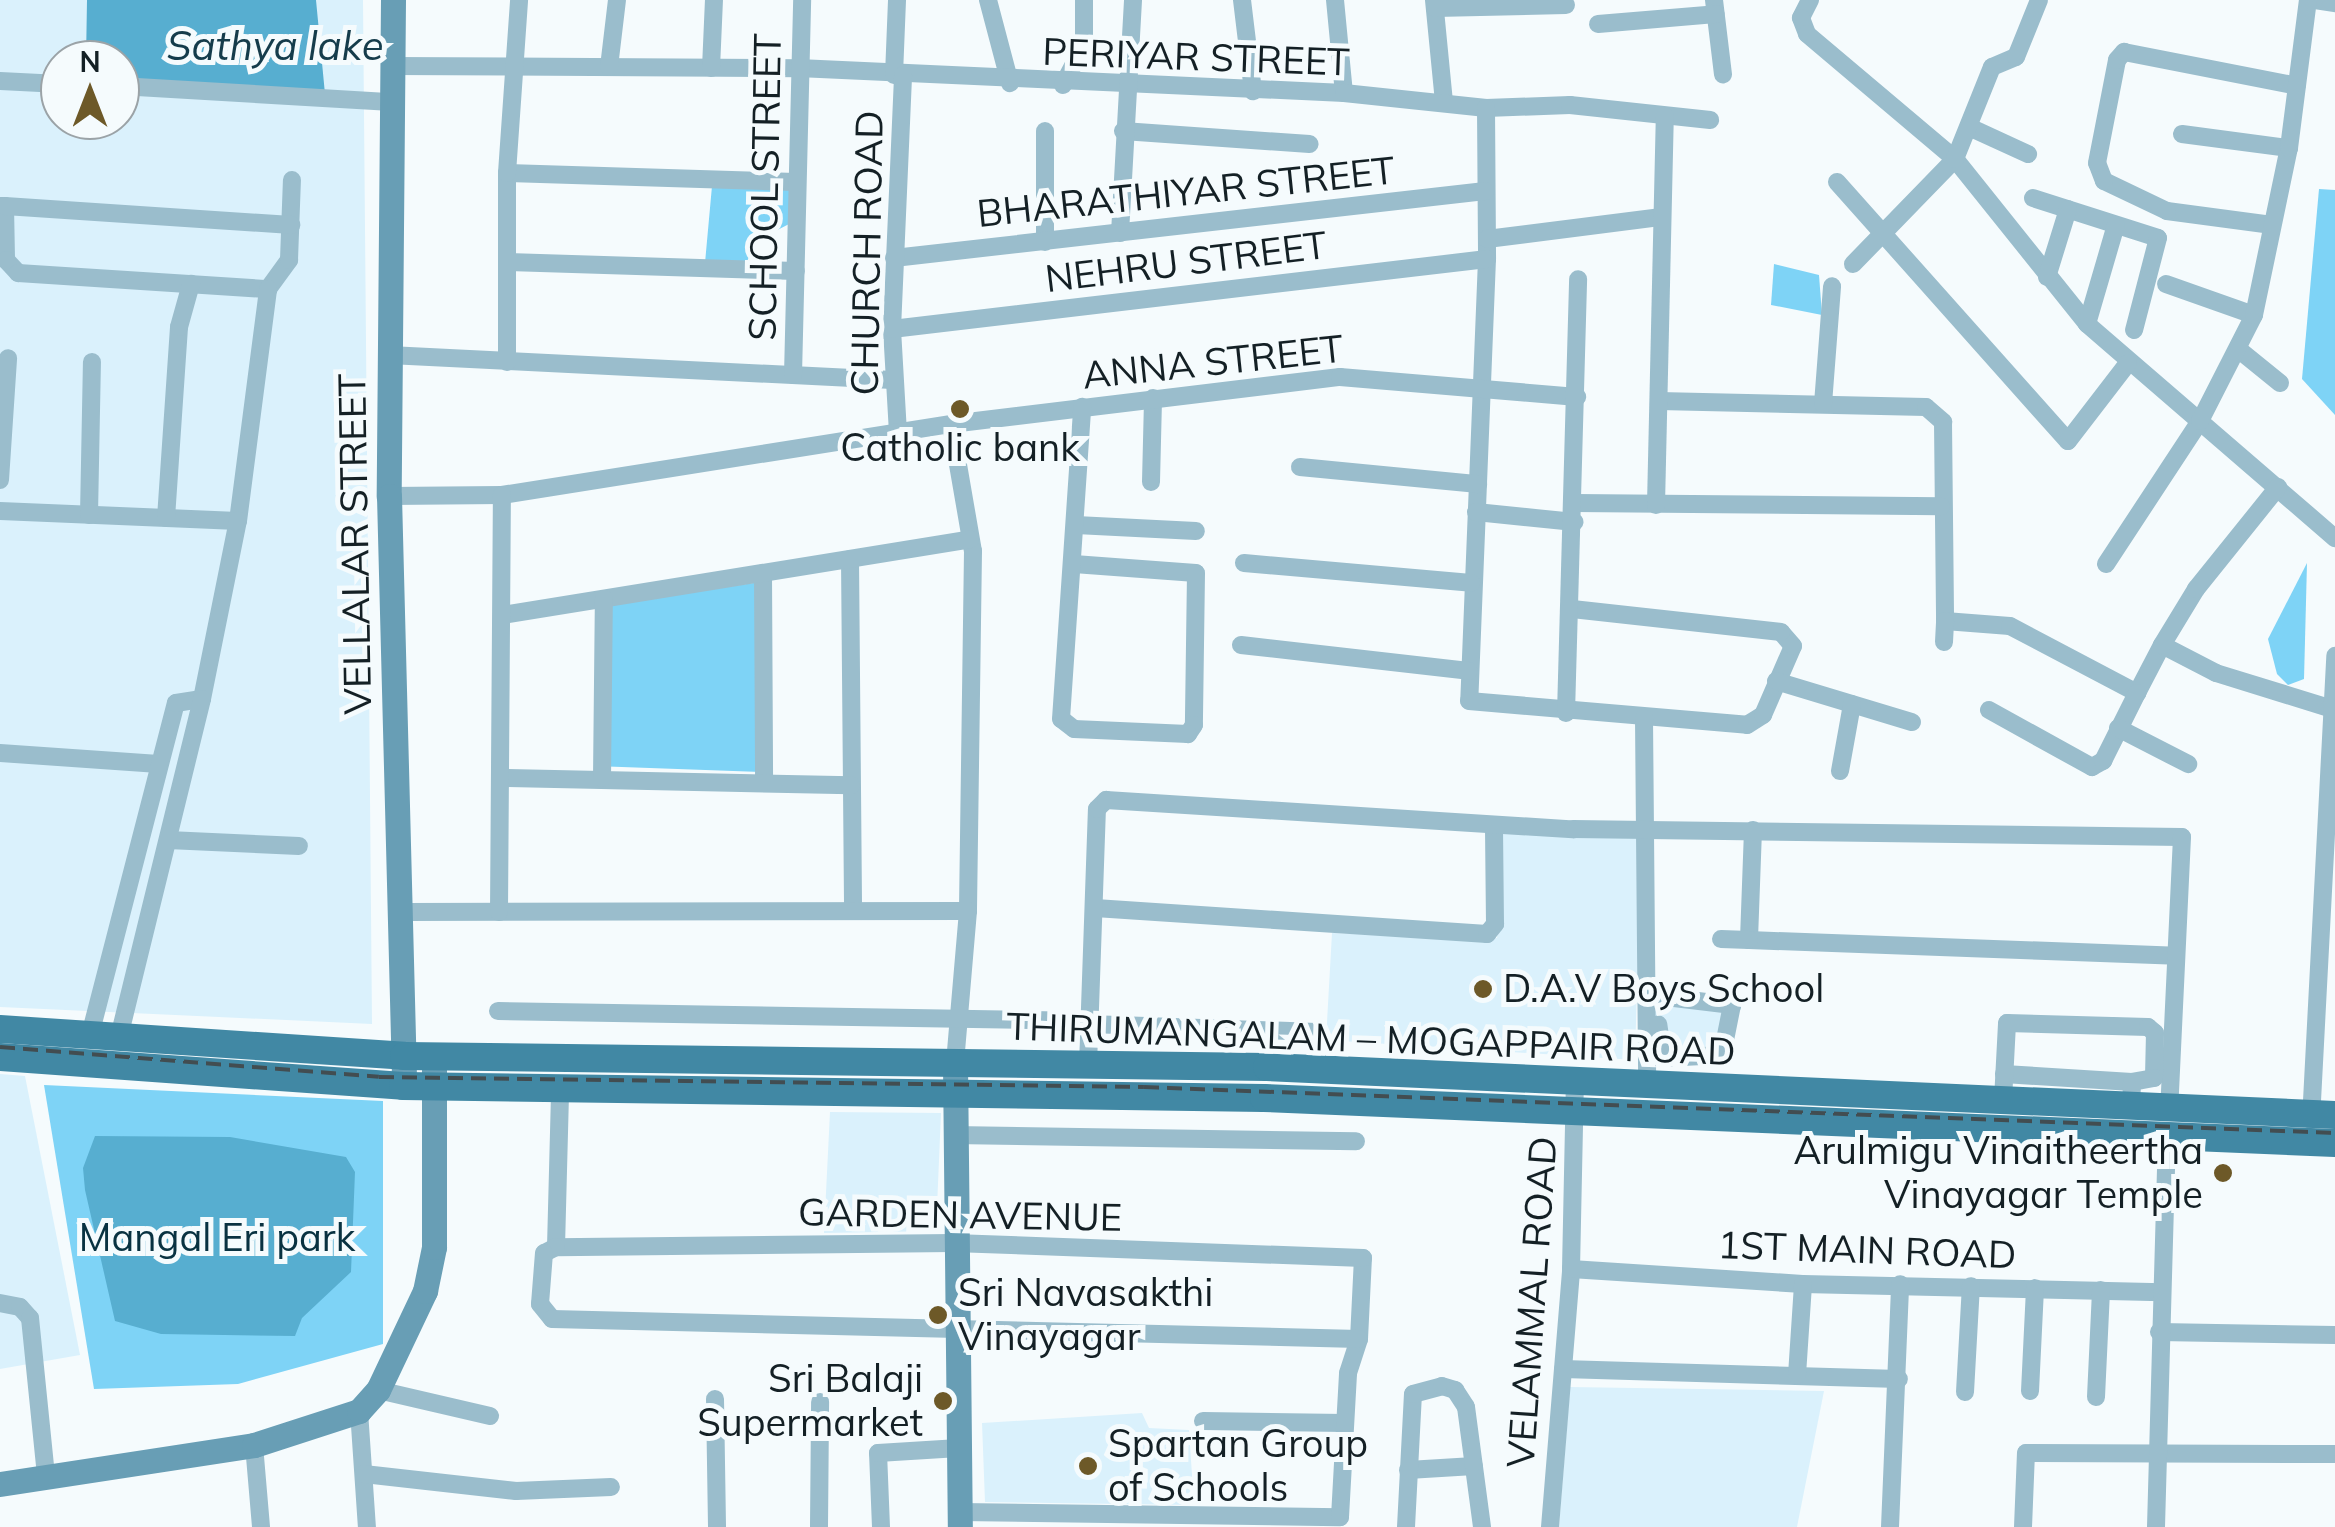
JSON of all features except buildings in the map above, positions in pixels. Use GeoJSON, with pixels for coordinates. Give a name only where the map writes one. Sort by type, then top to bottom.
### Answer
{"type":"FeatureCollection","features":[{"type":"Feature","properties":{"kind":"main road","name":"THIRUMANGALAM – MOGAPPAIR ROAD"},"geometry":{"type":"LineString","coordinates":[[0,1029],[404,1056],[1088,1065],[1576,1094],[2323,1129]]}},
{"type":"Feature","properties":{"kind":"main road","name":"THIRUMANGALAM – MOGAPPAIR ROAD"},"geometry":{"type":"LineString","coordinates":[[0,1057],[403,1086],[560,1089],[953,1094],[1576,1094],[1647,1084],[1733,1088],[2004,1087],[2132,1094],[2168,1121]]}},
{"type":"Feature","properties":{"kind":"street","name":"VELLALAR STREET"},"geometry":{"type":"LineString","coordinates":[[393,0],[388,496],[403,912],[403,1086]]}},
{"type":"Feature","properties":{"kind":"street"},"geometry":{"type":"LineString","coordinates":[[507,362],[507,173],[519,0]]}},
{"type":"Feature","properties":{"kind":"street"},"geometry":{"type":"LineString","coordinates":[[610,68],[617,0]]}},
{"type":"Feature","properties":{"kind":"street"},"geometry":{"type":"LineString","coordinates":[[710,68],[714,0]]}},
{"type":"Feature","properties":{"kind":"street","name":"SCHOOL STREET"},"geometry":{"type":"LineString","coordinates":[[793,375],[802,0]]}},
{"type":"Feature","properties":{"kind":"street","name":"CHURCH ROAD"},"geometry":{"type":"LineString","coordinates":[[896,0],[899,75],[892,380],[898,433]]}},
{"type":"Feature","properties":{"kind":"street"},"geometry":{"type":"LineString","coordinates":[[988,0],[1010,82]]}},
{"type":"Feature","properties":{"kind":"street"},"geometry":{"type":"LineString","coordinates":[[1063,85],[1084,45],[1084,0]]}},
{"type":"Feature","properties":{"kind":"street"},"geometry":{"type":"LineString","coordinates":[[1120,233],[1124,88],[1133,0]]}},
{"type":"Feature","properties":{"kind":"street"},"geometry":{"type":"LineString","coordinates":[[1242,0],[1252,91]]}},
{"type":"Feature","properties":{"kind":"street"},"geometry":{"type":"LineString","coordinates":[[1335,0],[1344,93]]}},
{"type":"Feature","properties":{"kind":"street"},"geometry":{"type":"LineString","coordinates":[[1810,0],[1801,18],[1806,34],[1955,159],[2086,324],[2335,538]]}},
{"type":"Feature","properties":{"kind":"street"},"geometry":{"type":"LineString","coordinates":[[1853,264],[1955,159],[1992,66],[2016,57],[2040,0]]}},
{"type":"Feature","properties":{"kind":"street"},"geometry":{"type":"LineString","coordinates":[[2106,564],[2200,421],[2254,315],[2288,148],[2311,0],[2335,3]]}},
{"type":"Feature","properties":{"kind":"street"},"geometry":{"type":"LineString","coordinates":[[1444,102],[1434,4],[1566,5]]}},
{"type":"Feature","properties":{"kind":"street"},"geometry":{"type":"LineString","coordinates":[[1598,24],[1715,7],[1723,74]]}},
{"type":"Feature","properties":{"kind":"street"},"geometry":{"type":"LineString","coordinates":[[2272,225],[2166,212],[2104,181],[2097,162],[2117,60],[2124,52],[2297,86]]}},
{"type":"Feature","properties":{"kind":"street","name":"PERIYAR STREET"},"geometry":{"type":"LineString","coordinates":[[392,66],[798,68],[1124,88],[1344,93],[1486,108],[1570,105],[1710,120]]}},
{"type":"Feature","properties":{"kind":"street"},"geometry":{"type":"LineString","coordinates":[[0,81],[40,83]]}},
{"type":"Feature","properties":{"kind":"street"},"geometry":{"type":"LineString","coordinates":[[140,87],[392,102]]}},
{"type":"Feature","properties":{"kind":"street"},"geometry":{"type":"LineString","coordinates":[[1486,108],[1487,259],[1469,701],[1566,713],[1747,725],[1763,714],[1793,646],[1781,632],[1572,609]]}},
{"type":"Feature","properties":{"kind":"street"},"geometry":{"type":"LineString","coordinates":[[1656,505],[1665,116]]}},
{"type":"Feature","properties":{"kind":"street"},"geometry":{"type":"LineString","coordinates":[[1969,127],[2028,154]]}},
{"type":"Feature","properties":{"kind":"street"},"geometry":{"type":"LineString","coordinates":[[1045,132],[1045,242]]}},
{"type":"Feature","properties":{"kind":"street"},"geometry":{"type":"LineString","coordinates":[[1123,132],[1310,144]]}},
{"type":"Feature","properties":{"kind":"street"},"geometry":{"type":"LineString","coordinates":[[2182,134],[2288,148]]}},
{"type":"Feature","properties":{"kind":"street"},"geometry":{"type":"LineString","coordinates":[[507,173],[796,182]]}},
{"type":"Feature","properties":{"kind":"street"},"geometry":{"type":"LineString","coordinates":[[120,1037],[202,700],[238,521],[268,289],[289,260],[292,180]]}},
{"type":"Feature","properties":{"kind":"street"},"geometry":{"type":"LineString","coordinates":[[1837,182],[1884,230],[2068,441],[2128,363]]}},
{"type":"Feature","properties":{"kind":"street","name":"BHARATHIYAR STREET"},"geometry":{"type":"LineString","coordinates":[[894,258],[1485,191]]}},
{"type":"Feature","properties":{"kind":"street"},"geometry":{"type":"LineString","coordinates":[[2033,198],[2160,241],[2134,330]]}},
{"type":"Feature","properties":{"kind":"street"},"geometry":{"type":"LineString","coordinates":[[268,289],[18,273],[6,260],[3,206],[291,225]]}},
{"type":"Feature","properties":{"kind":"street"},"geometry":{"type":"LineString","coordinates":[[2047,277],[2068,209]]}},
{"type":"Feature","properties":{"kind":"street"},"geometry":{"type":"LineString","coordinates":[[1487,239],[1660,217]]}},
{"type":"Feature","properties":{"kind":"street"},"geometry":{"type":"LineString","coordinates":[[2086,324],[2116,225]]}},
{"type":"Feature","properties":{"kind":"street","name":"NEHRU STREET"},"geometry":{"type":"LineString","coordinates":[[892,329],[1487,259]]}},
{"type":"Feature","properties":{"kind":"street"},"geometry":{"type":"LineString","coordinates":[[508,262],[796,270]]}},
{"type":"Feature","properties":{"kind":"street"},"geometry":{"type":"LineString","coordinates":[[1566,713],[1572,609],[1578,279]]}},
{"type":"Feature","properties":{"kind":"street"},"geometry":{"type":"LineString","coordinates":[[166,518],[179,327],[191,284]]}},
{"type":"Feature","properties":{"kind":"street"},"geometry":{"type":"LineString","coordinates":[[2166,284],[2254,315]]}},
{"type":"Feature","properties":{"kind":"street"},"geometry":{"type":"LineString","coordinates":[[1823,404],[1832,286]]}},
{"type":"Feature","properties":{"kind":"street"},"geometry":{"type":"LineString","coordinates":[[2238,349],[2280,382]]}},
{"type":"Feature","properties":{"kind":"street"},"geometry":{"type":"LineString","coordinates":[[389,355],[892,380]]}},
{"type":"Feature","properties":{"kind":"street"},"geometry":{"type":"LineString","coordinates":[[0,480],[8,358]]}},
{"type":"Feature","properties":{"kind":"street"},"geometry":{"type":"LineString","coordinates":[[89,515],[92,362]]}},
{"type":"Feature","properties":{"kind":"street","name":"ANNA STREET"},"geometry":{"type":"LineString","coordinates":[[388,496],[502,495],[951,424],[1340,377],[1577,397]]}},
{"type":"Feature","properties":{"kind":"street"},"geometry":{"type":"LineString","coordinates":[[1151,482],[1153,398]]}},
{"type":"Feature","properties":{"kind":"street"},"geometry":{"type":"LineString","coordinates":[[1659,401],[1914,404],[1934,412],[1943,422],[1940,506],[1944,642]]}},
{"type":"Feature","properties":{"kind":"street"},"geometry":{"type":"LineString","coordinates":[[1074,564],[1196,573],[1192,731],[1074,729],[1061,719],[1082,408]]}},
{"type":"Feature","properties":{"kind":"street"},"geometry":{"type":"LineString","coordinates":[[560,1089],[556,1247],[542,1260],[540,1304],[552,1318],[957,1328],[1359,1339],[1348,1372],[1340,1517],[960,1520],[957,1328],[953,1243],[953,1094],[968,911],[970,539],[951,424]]}},
{"type":"Feature","properties":{"kind":"street"},"geometry":{"type":"LineString","coordinates":[[1300,467],[1478,484]]}},
{"type":"Feature","properties":{"kind":"street"},"geometry":{"type":"LineString","coordinates":[[1989,710],[2092,766],[2103,761],[2162,645],[2196,589],[2278,487]]}},
{"type":"Feature","properties":{"kind":"street"},"geometry":{"type":"LineString","coordinates":[[499,912],[504,778],[502,495]]}},
{"type":"Feature","properties":{"kind":"street"},"geometry":{"type":"LineString","coordinates":[[1574,502],[1940,506]]}},
{"type":"Feature","properties":{"kind":"street"},"geometry":{"type":"LineString","coordinates":[[0,511],[238,521]]}},
{"type":"Feature","properties":{"kind":"street"},"geometry":{"type":"LineString","coordinates":[[1476,512],[1574,522]]}},
{"type":"Feature","properties":{"kind":"street"},"geometry":{"type":"LineString","coordinates":[[1076,525],[1196,530]]}},
{"type":"Feature","properties":{"kind":"street"},"geometry":{"type":"LineString","coordinates":[[503,615],[970,539]]}},
{"type":"Feature","properties":{"kind":"street"},"geometry":{"type":"LineString","coordinates":[[850,560],[853,911]]}},
{"type":"Feature","properties":{"kind":"street"},"geometry":{"type":"LineString","coordinates":[[1244,563],[1471,584]]}},
{"type":"Feature","properties":{"kind":"street"},"geometry":{"type":"LineString","coordinates":[[763,573],[764,781]]}},
{"type":"Feature","properties":{"kind":"street"},"geometry":{"type":"LineString","coordinates":[[602,778],[604,599]]}},
{"type":"Feature","properties":{"kind":"street"},"geometry":{"type":"LineString","coordinates":[[1945,621],[2010,626],[2138,693]]}},
{"type":"Feature","properties":{"kind":"street"},"geometry":{"type":"LineString","coordinates":[[1242,645],[1469,671]]}},
{"type":"Feature","properties":{"kind":"street"},"geometry":{"type":"LineString","coordinates":[[2162,645],[2216,673],[2330,708]]}},
{"type":"Feature","properties":{"kind":"street"},"geometry":{"type":"LineString","coordinates":[[2323,1129],[2330,708],[2335,656]]}},
{"type":"Feature","properties":{"kind":"street"},"geometry":{"type":"LineString","coordinates":[[1776,681],[1912,722]]}},
{"type":"Feature","properties":{"kind":"street"},"geometry":{"type":"LineString","coordinates":[[90,1035],[176,704],[202,700]]}},
{"type":"Feature","properties":{"kind":"street"},"geometry":{"type":"LineString","coordinates":[[1840,771],[1852,704]]}},
{"type":"Feature","properties":{"kind":"street"},"geometry":{"type":"LineString","coordinates":[[1644,718],[1651,996],[1647,1084]]}},
{"type":"Feature","properties":{"kind":"street"},"geometry":{"type":"LineString","coordinates":[[2118,728],[2188,764]]}},
{"type":"Feature","properties":{"kind":"street"},"geometry":{"type":"LineString","coordinates":[[0,753],[159,764]]}},
{"type":"Feature","properties":{"kind":"street"},"geometry":{"type":"LineString","coordinates":[[504,778],[851,785]]}},
{"type":"Feature","properties":{"kind":"street"},"geometry":{"type":"LineString","coordinates":[[1088,1065],[1097,809],[1106,800],[1494,825],[2182,837],[2159,1332],[2156,1527]]}},
{"type":"Feature","properties":{"kind":"street"},"geometry":{"type":"LineString","coordinates":[[1095,908],[1487,934],[1495,924],[1494,825]]}},
{"type":"Feature","properties":{"kind":"street"},"geometry":{"type":"LineString","coordinates":[[1749,940],[1753,830]]}},
{"type":"Feature","properties":{"kind":"street"},"geometry":{"type":"LineString","coordinates":[[168,840],[299,846]]}},
{"type":"Feature","properties":{"kind":"street"},"geometry":{"type":"LineString","coordinates":[[403,912],[968,911]]}},
{"type":"Feature","properties":{"kind":"street"},"geometry":{"type":"LineString","coordinates":[[1722,940],[2176,956]]}},
{"type":"Feature","properties":{"kind":"street"},"geometry":{"type":"LineString","coordinates":[[1651,996],[1728,1001],[1722,1055]]}},
{"type":"Feature","properties":{"kind":"street"},"geometry":{"type":"LineString","coordinates":[[1651,996],[1663,1058],[1722,1055],[1733,1066],[1733,1088]]}},
{"type":"Feature","properties":{"kind":"street"},"geometry":{"type":"LineString","coordinates":[[498,1012],[1089,1022],[1317,1032]]}},
{"type":"Feature","properties":{"kind":"street"},"geometry":{"type":"LineString","coordinates":[[2004,1087],[2007,1023],[2154,1029],[2152,1082],[2132,1094]]}},
{"type":"Feature","properties":{"kind":"street"},"geometry":{"type":"LineString","coordinates":[[0,1484],[254,1444],[359,1411],[378,1390],[424,1290],[434,1246],[434,1056]]}},
{"type":"Feature","properties":{"kind":"street","name":"VELAMMAL ROAD"},"geometry":{"type":"LineString","coordinates":[[1550,1527],[1570,1268],[1576,1094]]}},
{"type":"Feature","properties":{"kind":"street"},"geometry":{"type":"LineString","coordinates":[[953,1135],[1356,1140]]}},
{"type":"Feature","properties":{"kind":"street","name":"GARDEN AVENUE"},"geometry":{"type":"LineString","coordinates":[[556,1247],[953,1243],[1363,1258],[1359,1339]]}},
{"type":"Feature","properties":{"kind":"street","name":"1ST MAIN ROAD"},"geometry":{"type":"LineString","coordinates":[[1570,1268],[1803,1284],[2162,1292]]}},
{"type":"Feature","properties":{"kind":"street"},"geometry":{"type":"LineString","coordinates":[[1797,1375],[1803,1284]]}},
{"type":"Feature","properties":{"kind":"street"},"geometry":{"type":"LineString","coordinates":[[1890,1527],[1900,1379],[1900,1284]]}},
{"type":"Feature","properties":{"kind":"street"},"geometry":{"type":"LineString","coordinates":[[1965,1392],[1972,1286]]}},
{"type":"Feature","properties":{"kind":"street"},"geometry":{"type":"LineString","coordinates":[[2030,1392],[2035,1288]]}},
{"type":"Feature","properties":{"kind":"street"},"geometry":{"type":"LineString","coordinates":[[2096,1397],[2100,1290]]}},
{"type":"Feature","properties":{"kind":"street"},"geometry":{"type":"LineString","coordinates":[[0,1303],[20,1307],[30,1318],[46,1475]]}},
{"type":"Feature","properties":{"kind":"street"},"geometry":{"type":"LineString","coordinates":[[2159,1332],[2335,1335]]}},
{"type":"Feature","properties":{"kind":"street"},"geometry":{"type":"LineString","coordinates":[[1563,1369],[1900,1379]]}},
{"type":"Feature","properties":{"kind":"street"},"geometry":{"type":"LineString","coordinates":[[1406,1527],[1413,1394],[1442,1386],[1462,1397],[1482,1527]]}},
{"type":"Feature","properties":{"kind":"street"},"geometry":{"type":"LineString","coordinates":[[378,1390],[490,1416]]}},
{"type":"Feature","properties":{"kind":"street"},"geometry":{"type":"LineString","coordinates":[[715,1400],[717,1527]]}},
{"type":"Feature","properties":{"kind":"street"},"geometry":{"type":"LineString","coordinates":[[819,1527],[820,1402]]}},
{"type":"Feature","properties":{"kind":"street"},"geometry":{"type":"LineString","coordinates":[[359,1411],[367,1527]]}},
{"type":"Feature","properties":{"kind":"street"},"geometry":{"type":"LineString","coordinates":[[1203,1421],[1346,1423]]}},
{"type":"Feature","properties":{"kind":"street"},"geometry":{"type":"LineString","coordinates":[[254,1444],[261,1527]]}},
{"type":"Feature","properties":{"kind":"street"},"geometry":{"type":"LineString","coordinates":[[880,1527],[878,1453],[959,1448]]}},
{"type":"Feature","properties":{"kind":"street"},"geometry":{"type":"LineString","coordinates":[[2023,1527],[2026,1453],[2335,1454]]}},
{"type":"Feature","properties":{"kind":"street"},"geometry":{"type":"LineString","coordinates":[[1408,1470],[1474,1466]]}},
{"type":"Feature","properties":{"kind":"street"},"geometry":{"type":"LineString","coordinates":[[364,1474],[516,1491],[611,1487]]}},
{"type":"Feature","properties":{"kind":"shaded area"},"geometry":{"type":"Polygon","coordinates":[[[0,0],[363,0],[372,1024],[0,1007],[0,0]]]}},
{"type":"Feature","properties":{"kind":"shaded area","name":"D.A.V Boys School"},"geometry":{"type":"Polygon","coordinates":[[[1503,830],[1641,834],[1635,1060],[1326,1040],[1332,933],[1497,938],[1503,830]]]}},
{"type":"Feature","properties":{"kind":"shaded area"},"geometry":{"type":"Polygon","coordinates":[[[1649,995],[1732,1005],[1722,1055],[1662,1052],[1649,995]]]}},
{"type":"Feature","properties":{"kind":"shaded area"},"geometry":{"type":"Polygon","coordinates":[[[0,1074],[25,1076],[80,1355],[0,1369],[0,1074]]]}},
{"type":"Feature","properties":{"kind":"shaded area"},"geometry":{"type":"Polygon","coordinates":[[[830,1112],[941,1113],[936,1231],[824,1233],[830,1112]]]}},
{"type":"Feature","properties":{"kind":"shaded area"},"geometry":{"type":"Polygon","coordinates":[[[1570,1387],[1824,1391],[1797,1527],[1559,1527],[1570,1387]]]}},
{"type":"Feature","properties":{"kind":"shaded area","name":"Spartan Group of Schools"},"geometry":{"type":"Polygon","coordinates":[[[1142,1413],[1149,1428],[1189,1430],[1194,1505],[985,1502],[982,1423],[1142,1413]]]}},
{"type":"Feature","properties":{"kind":"green space"},"geometry":{"type":"Polygon","coordinates":[[[712,186],[792,189],[791,223],[754,242],[747,262],[705,263],[712,186]]]}},
{"type":"Feature","properties":{"kind":"green space"},"geometry":{"type":"Polygon","coordinates":[[[2319,189],[2335,190],[2335,415],[2302,379],[2319,189]]]}},
{"type":"Feature","properties":{"kind":"green space"},"geometry":{"type":"Polygon","coordinates":[[[1774,264],[1819,275],[1822,315],[1771,305],[1774,264]]]}},
{"type":"Feature","properties":{"kind":"green space"},"geometry":{"type":"Polygon","coordinates":[[[2307,563],[2304,679],[2288,685],[2277,674],[2268,639],[2307,563]]]}},
{"type":"Feature","properties":{"kind":"green space"},"geometry":{"type":"Polygon","coordinates":[[[760,582],[761,772],[594,766],[607,605],[760,582]]]}},
{"type":"Feature","properties":{"kind":"green space","name":"Mangal Eri park"},"geometry":{"type":"Polygon","coordinates":[[[44,1085],[383,1101],[383,1344],[238,1384],[94,1389],[44,1085]]]}},
{"type":"Feature","properties":{"kind":"water","name":"Sathya lake"},"geometry":{"type":"Polygon","coordinates":[[[87,0],[316,0],[325,94],[140,80],[140,40],[86,40],[87,0]]]}},
{"type":"Feature","properties":{"kind":"water"},"geometry":{"type":"Polygon","coordinates":[[[95,1136],[230,1137],[346,1157],[355,1172],[351,1272],[302,1318],[295,1336],[161,1334],[115,1321],[85,1190],[83,1168],[95,1136]]]}},
{"type":"Feature","properties":{"kind":"railway"},"geometry":{"type":"LineString","coordinates":[[0,1047],[379,1077],[1144,1087],[2335,1133]]}},
{"type":"Feature","properties":{"kind":"place","name":"Catholic bank"},"geometry":{"type":"Point","coordinates":[960,409]}},
{"type":"Feature","properties":{"kind":"place","name":"D.A.V Boys School"},"geometry":{"type":"Point","coordinates":[1483,989]}},
{"type":"Feature","properties":{"kind":"place","name":"Arulmigu Vinaitheertha Vinayagar Temple"},"geometry":{"type":"Point","coordinates":[2223,1173]}},
{"type":"Feature","properties":{"kind":"place","name":"Sri Navasakthi Vinayagar"},"geometry":{"type":"Point","coordinates":[938,1315]}},
{"type":"Feature","properties":{"kind":"place","name":"Sri Balaji Supermarket"},"geometry":{"type":"Point","coordinates":[943,1401]}},
{"type":"Feature","properties":{"kind":"place","name":"Spartan Group of Schools"},"geometry":{"type":"Point","coordinates":[1088,1466]}}]}
